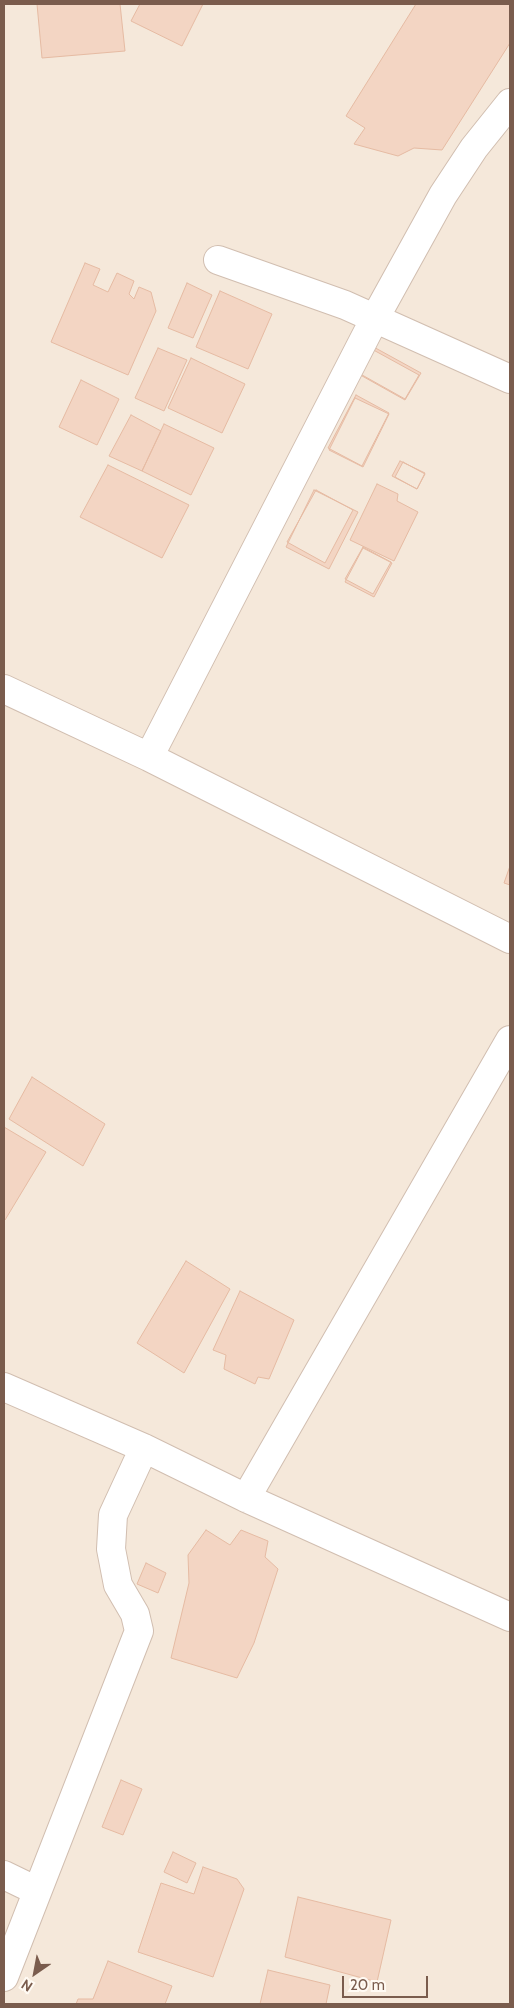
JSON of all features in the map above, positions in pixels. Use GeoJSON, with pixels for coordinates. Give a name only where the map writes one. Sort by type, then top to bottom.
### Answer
{"type":"FeatureCollection","features":[{"type":"Feature","properties":{"kind":"street"},"geometry":{"type":"LineString","coordinates":[[149,756],[375,318],[443,196],[474,148],[510,103]]}},
{"type":"Feature","properties":{"kind":"street"},"geometry":{"type":"LineString","coordinates":[[218,260],[345,305],[510,379]]}},
{"type":"Feature","properties":{"kind":"street"},"geometry":{"type":"LineString","coordinates":[[4,689],[149,756],[510,939]]}},
{"type":"Feature","properties":{"kind":"street"},"geometry":{"type":"LineString","coordinates":[[246,1498],[510,1040]]}},
{"type":"Feature","properties":{"kind":"street"},"geometry":{"type":"LineString","coordinates":[[4,1387],[144,1448],[246,1498],[510,1617]]}},
{"type":"Feature","properties":{"kind":"street"},"geometry":{"type":"LineString","coordinates":[[4,1978],[139,1631],[135,1614],[118,1585],[111,1549],[113,1515],[144,1448]]}},
{"type":"Feature","properties":{"kind":"street"},"geometry":{"type":"LineString","coordinates":[[4,1875],[37,1891]]}},
{"type":"Feature","properties":{"kind":"shaded area"},"geometry":{"type":"Polygon","coordinates":[[[4,4],[510,4],[510,2004],[4,2004],[4,4]]]}},
{"type":"Feature","properties":{"kind":"building"},"geometry":{"type":"Polygon","coordinates":[[[37,4],[120,4],[125,51],[42,58],[37,4]]]}},
{"type":"Feature","properties":{"kind":"building"},"geometry":{"type":"Polygon","coordinates":[[[140,4],[203,4],[182,46],[131,21],[140,4]]]}},
{"type":"Feature","properties":{"kind":"building"},"geometry":{"type":"Polygon","coordinates":[[[416,4],[510,4],[510,43],[442,150],[414,148],[398,156],[354,144],[365,128],[346,116],[416,4]]]}},
{"type":"Feature","properties":{"kind":"building"},"geometry":{"type":"Polygon","coordinates":[[[85,263],[100,269],[93,285],[108,292],[117,273],[134,281],[129,294],[134,299],[139,287],[151,292],[156,311],[128,375],[51,342],[85,263]]]}},
{"type":"Feature","properties":{"kind":"building"},"geometry":{"type":"Polygon","coordinates":[[[187,283],[212,295],[193,338],[168,328],[187,283]]]}},
{"type":"Feature","properties":{"kind":"building"},"geometry":{"type":"Polygon","coordinates":[[[220,291],[272,314],[248,369],[196,347],[220,291]]]}},
{"type":"Feature","properties":{"kind":"building"},"geometry":{"type":"Polygon","coordinates":[[[370,345],[421,373],[405,400],[355,372],[370,345]]]}},
{"type":"Feature","properties":{"kind":"building"},"geometry":{"type":"Polygon","coordinates":[[[368,347],[419,375],[405,399],[355,371],[368,347]]]}},
{"type":"Feature","properties":{"kind":"building"},"geometry":{"type":"Polygon","coordinates":[[[158,348],[187,360],[164,411],[135,398],[158,348]]]}},
{"type":"Feature","properties":{"kind":"building"},"geometry":{"type":"Polygon","coordinates":[[[191,358],[245,384],[222,433],[168,408],[191,358]]]}},
{"type":"Feature","properties":{"kind":"building"},"geometry":{"type":"Polygon","coordinates":[[[81,380],[119,399],[97,445],[59,427],[81,380]]]}},
{"type":"Feature","properties":{"kind":"building"},"geometry":{"type":"Polygon","coordinates":[[[356,395],[389,413],[362,466],[328,448],[356,395]]]}},
{"type":"Feature","properties":{"kind":"building"},"geometry":{"type":"Polygon","coordinates":[[[355,398],[389,414],[363,467],[329,450],[355,398]]]}},
{"type":"Feature","properties":{"kind":"building"},"geometry":{"type":"Polygon","coordinates":[[[131,415],[161,431],[142,471],[109,456],[131,415]]]}},
{"type":"Feature","properties":{"kind":"building"},"geometry":{"type":"Polygon","coordinates":[[[164,424],[214,448],[191,495],[142,471],[164,424]]]}},
{"type":"Feature","properties":{"kind":"building"},"geometry":{"type":"Polygon","coordinates":[[[400,461],[425,473],[417,489],[392,476],[400,461]]]}},
{"type":"Feature","properties":{"kind":"building"},"geometry":{"type":"Polygon","coordinates":[[[403,462],[425,474],[417,489],[395,477],[403,462]]]}},
{"type":"Feature","properties":{"kind":"building"},"geometry":{"type":"Polygon","coordinates":[[[108,465],[189,505],[162,558],[80,517],[108,465]]]}},
{"type":"Feature","properties":{"kind":"building"},"geometry":{"type":"Polygon","coordinates":[[[377,484],[398,494],[397,501],[418,512],[394,561],[350,540],[377,484]]]}},
{"type":"Feature","properties":{"kind":"building"},"geometry":{"type":"Polygon","coordinates":[[[314,490],[358,512],[329,569],[286,547],[314,490]]]}},
{"type":"Feature","properties":{"kind":"building"},"geometry":{"type":"Polygon","coordinates":[[[316,490],[353,510],[325,563],[287,542],[316,490]]]}},
{"type":"Feature","properties":{"kind":"building"},"geometry":{"type":"Polygon","coordinates":[[[363,547],[391,562],[373,594],[345,579],[363,547]]]}},
{"type":"Feature","properties":{"kind":"building"},"geometry":{"type":"Polygon","coordinates":[[[363,548],[392,563],[374,597],[345,582],[363,548]]]}},
{"type":"Feature","properties":{"kind":"building"},"geometry":{"type":"Polygon","coordinates":[[[510,866],[510,885],[504,883],[510,866]]]}},
{"type":"Feature","properties":{"kind":"building"},"geometry":{"type":"Polygon","coordinates":[[[32,1077],[105,1124],[83,1166],[9,1119],[32,1077]]]}},
{"type":"Feature","properties":{"kind":"building"},"geometry":{"type":"Polygon","coordinates":[[[4,1127],[46,1152],[5,1220],[4,1219],[4,1127]]]}},
{"type":"Feature","properties":{"kind":"building"},"geometry":{"type":"Polygon","coordinates":[[[186,1261],[230,1289],[184,1373],[137,1343],[186,1261]]]}},
{"type":"Feature","properties":{"kind":"building"},"geometry":{"type":"Polygon","coordinates":[[[240,1291],[294,1320],[269,1379],[258,1377],[255,1384],[224,1369],[226,1355],[213,1350],[240,1291]]]}},
{"type":"Feature","properties":{"kind":"building"},"geometry":{"type":"Polygon","coordinates":[[[206,1530],[230,1545],[241,1530],[268,1541],[265,1557],[278,1569],[254,1643],[237,1678],[171,1658],[189,1583],[188,1555],[206,1530]]]}},
{"type":"Feature","properties":{"kind":"building"},"geometry":{"type":"Polygon","coordinates":[[[146,1563],[166,1573],[158,1593],[137,1584],[146,1563]]]}},
{"type":"Feature","properties":{"kind":"building"},"geometry":{"type":"Polygon","coordinates":[[[121,1780],[142,1789],[123,1835],[102,1827],[121,1780]]]}},
{"type":"Feature","properties":{"kind":"building"},"geometry":{"type":"Polygon","coordinates":[[[173,1852],[196,1863],[187,1883],[164,1872],[173,1852]]]}},
{"type":"Feature","properties":{"kind":"building"},"geometry":{"type":"Polygon","coordinates":[[[203,1867],[237,1879],[244,1889],[213,1977],[138,1952],[161,1883],[194,1894],[203,1867]]]}},
{"type":"Feature","properties":{"kind":"building"},"geometry":{"type":"Polygon","coordinates":[[[298,1897],[391,1920],[377,1982],[285,1957],[298,1897]]]}},
{"type":"Feature","properties":{"kind":"building"},"geometry":{"type":"Polygon","coordinates":[[[108,1961],[172,1986],[165,2004],[76,2004],[78,1999],[93,1999],[108,1961]]]}},
{"type":"Feature","properties":{"kind":"building"},"geometry":{"type":"Polygon","coordinates":[[[268,1970],[330,1985],[326,2004],[260,2004],[268,1970]]]}}]}
